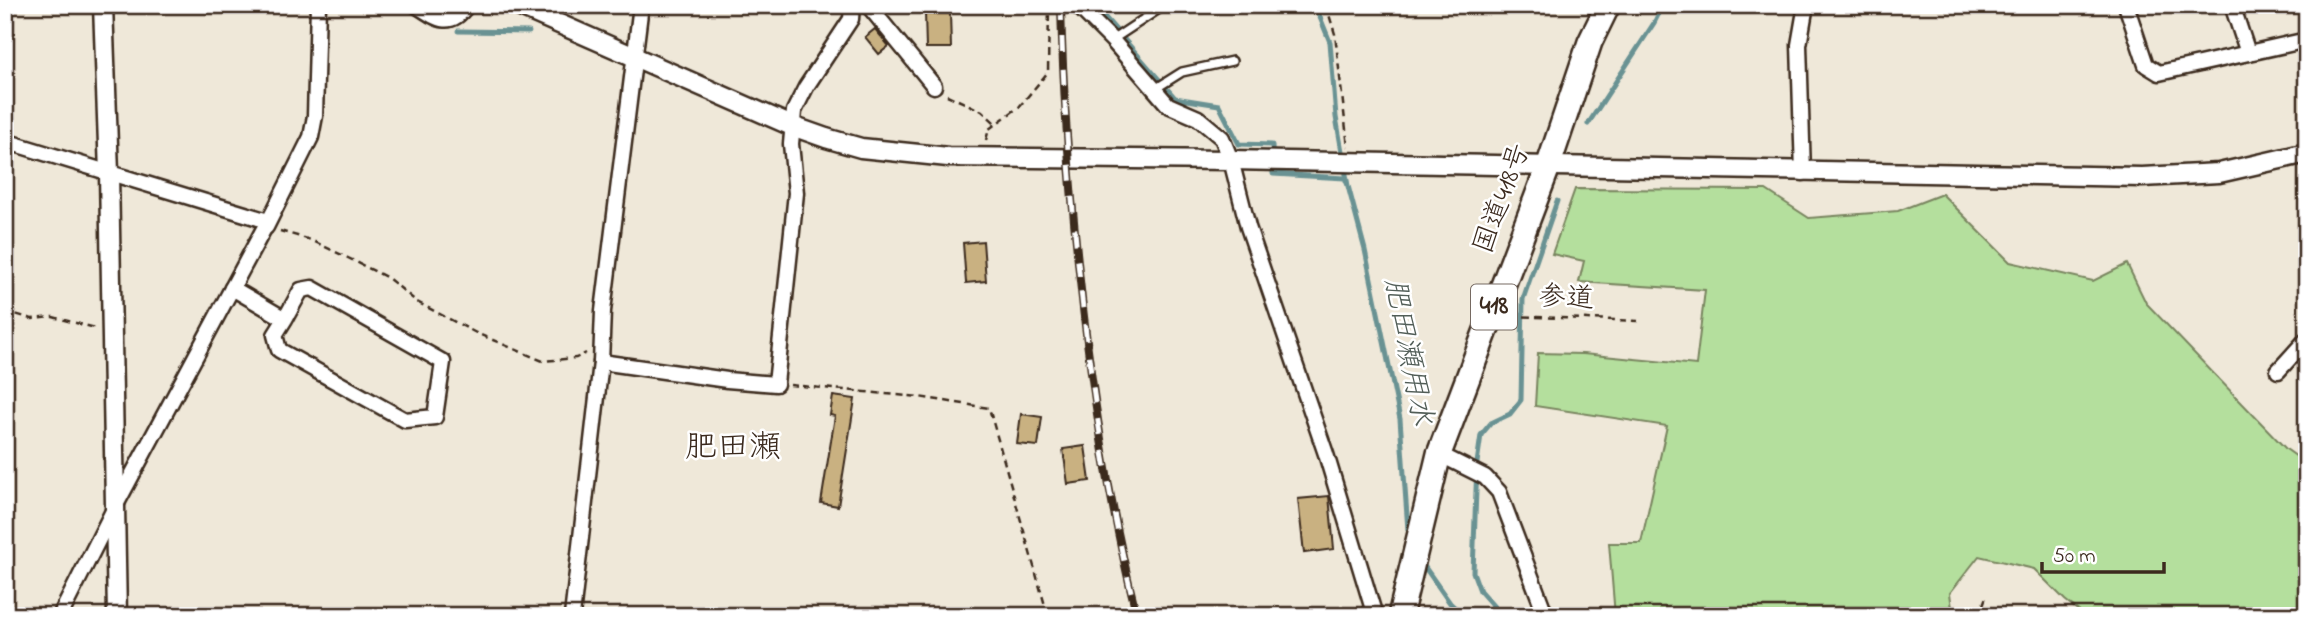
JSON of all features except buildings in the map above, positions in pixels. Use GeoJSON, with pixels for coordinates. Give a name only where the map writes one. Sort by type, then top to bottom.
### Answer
{"type":"FeatureCollection","features":[{"type":"Feature","properties":{"kind":"highway","name":"国道418号"},"geometry":{"type":"LineString","coordinates":[[1400,616],[1439,454],[1548,167],[1590,42],[1608,5]]}},
{"type":"Feature","properties":{"kind":"street"},"geometry":{"type":"LineString","coordinates":[[103,5],[109,173],[117,616]]}},
{"type":"Feature","properties":{"kind":"street"},"geometry":{"type":"LineString","coordinates":[[60,616],[116,505],[297,167],[316,116],[318,5]]}},
{"type":"Feature","properties":{"kind":"street"},"geometry":{"type":"LineString","coordinates":[[416,5],[436,19],[450,20],[461,15],[467,5]]}},
{"type":"Feature","properties":{"kind":"street"},"geometry":{"type":"LineString","coordinates":[[516,5],[543,10],[635,56],[792,125],[861,148],[909,155],[2142,177],[2219,173],[2307,153]]}},
{"type":"Feature","properties":{"kind":"street"},"geometry":{"type":"LineString","coordinates":[[572,616],[601,362],[603,311],[641,5]]}},
{"type":"Feature","properties":{"kind":"street"},"geometry":{"type":"LineString","coordinates":[[601,362],[727,380],[776,384],[796,193],[792,125],[794,111],[806,87],[851,19],[852,5]]}},
{"type":"Feature","properties":{"kind":"street"},"geometry":{"type":"LineString","coordinates":[[868,5],[934,86]]}},
{"type":"Feature","properties":{"kind":"street"},"geometry":{"type":"LineString","coordinates":[[1077,5],[1112,40],[1168,105],[1198,118],[1222,138],[1231,160],[1248,227],[1326,454],[1375,616]]}},
{"type":"Feature","properties":{"kind":"street"},"geometry":{"type":"LineString","coordinates":[[1803,173],[1799,45],[1805,5]]}},
{"type":"Feature","properties":{"kind":"street"},"geometry":{"type":"LineString","coordinates":[[2126,5],[2146,65],[2159,73],[2307,40]]}},
{"type":"Feature","properties":{"kind":"street"},"geometry":{"type":"LineString","coordinates":[[2232,5],[2248,53]]}},
{"type":"Feature","properties":{"kind":"street"},"geometry":{"type":"LineString","coordinates":[[5,141],[267,224]]}},
{"type":"Feature","properties":{"kind":"street"},"geometry":{"type":"LineString","coordinates":[[232,288],[285,319]]}},
{"type":"Feature","properties":{"kind":"street"},"geometry":{"type":"LineString","coordinates":[[312,288],[443,362],[435,417],[405,420],[279,350],[275,335],[285,319],[301,290],[312,288]]}},
{"type":"Feature","properties":{"kind":"street"},"geometry":{"type":"LineString","coordinates":[[2278,371],[2307,338]]}},
{"type":"Feature","properties":{"kind":"street"},"geometry":{"type":"LineString","coordinates":[[1439,454],[1485,477],[1499,492],[1546,616]]}},
{"type":"Feature","properties":{"kind":"lane"},"geometry":{"type":"LineString","coordinates":[[1112,40],[1165,5]]}},
{"type":"Feature","properties":{"kind":"lane"},"geometry":{"type":"LineString","coordinates":[[1155,89],[1182,72],[1233,61]]}},
{"type":"Feature","properties":{"kind":"path"},"geometry":{"type":"LineString","coordinates":[[985,158],[989,128],[1019,107],[1048,72],[1049,5]]}},
{"type":"Feature","properties":{"kind":"path"},"geometry":{"type":"LineString","coordinates":[[1326,5],[1335,34],[1346,135],[1352,163]]}},
{"type":"Feature","properties":{"kind":"path"},"geometry":{"type":"LineString","coordinates":[[934,86],[949,97],[982,111],[995,123]]}},
{"type":"Feature","properties":{"kind":"path"},"geometry":{"type":"LineString","coordinates":[[267,224],[311,240],[388,278],[417,302],[476,333],[543,361],[576,358]]}},
{"type":"Feature","properties":{"kind":"path"},"geometry":{"type":"LineString","coordinates":[[5,311],[32,319],[53,317],[112,332]]}},
{"type":"Feature","properties":{"kind":"path","name":"参道"},"geometry":{"type":"LineString","coordinates":[[1492,315],[1638,321]]}},
{"type":"Feature","properties":{"kind":"path"},"geometry":{"type":"LineString","coordinates":[[776,384],[919,397],[989,408],[1048,616]]}},
{"type":"Feature","properties":{"kind":"path"},"geometry":{"type":"LineString","coordinates":[[1979,616],[1987,594]]}},
{"type":"Feature","properties":{"kind":"path"},"geometry":{"type":"LineString","coordinates":[[231,616],[237,616]]}},
{"type":"Feature","properties":{"kind":"green space"},"geometry":{"type":"Polygon","coordinates":[[[1575,189],[1766,190],[1809,218],[1898,211],[1942,194],[2010,262],[2093,281],[2127,264],[2146,303],[2286,449],[2307,464],[2307,616],[2085,616],[2034,569],[1979,556],[1950,593],[1953,616],[1615,616],[1609,543],[1641,543],[1667,426],[1535,406],[1538,353],[1583,354],[1696,365],[1705,290],[1579,282],[1584,261],[1552,254],[1575,189]]]}},
{"type":"Feature","properties":{"kind":"waterway","name":"肥田瀬用水"},"geometry":{"type":"LineString","coordinates":[[368,5],[389,8]]}},
{"type":"Feature","properties":{"kind":"waterway","name":"肥田瀬用水"},"geometry":{"type":"LineString","coordinates":[[1094,5],[1175,98],[1219,105],[1239,144],[1272,145],[1273,174],[1345,178],[1347,183]]}},
{"type":"Feature","properties":{"kind":"waterway","name":"肥田瀬用水"},"geometry":{"type":"LineString","coordinates":[[1315,5],[1330,42],[1336,117],[1348,186],[1365,250],[1400,419],[1408,530]]}},
{"type":"Feature","properties":{"kind":"waterway","name":"肥田瀬用水"},"geometry":{"type":"LineString","coordinates":[[1588,124],[1663,5]]}},
{"type":"Feature","properties":{"kind":"waterway","name":"肥田瀬用水"},"geometry":{"type":"LineString","coordinates":[[458,31],[529,32]]}},
{"type":"Feature","properties":{"kind":"waterway","name":"肥田瀬用水"},"geometry":{"type":"LineString","coordinates":[[1502,616],[1480,591],[1473,572],[1477,463],[1481,435],[1491,423],[1510,414],[1521,400],[1523,299],[1557,201]]}},
{"type":"Feature","properties":{"kind":"waterway","name":"肥田瀬用水"},"geometry":{"type":"LineString","coordinates":[[1424,566],[1450,603],[1464,616]]}},
{"type":"Feature","properties":{"kind":"railway"},"geometry":{"type":"LineString","coordinates":[[1061,5],[1073,212],[1085,323],[1110,491],[1137,616]]}},
{"type":"Feature","properties":{"kind":"district","name":"肥田瀬"},"geometry":{"type":"Point","coordinates":[733,448]}}]}
